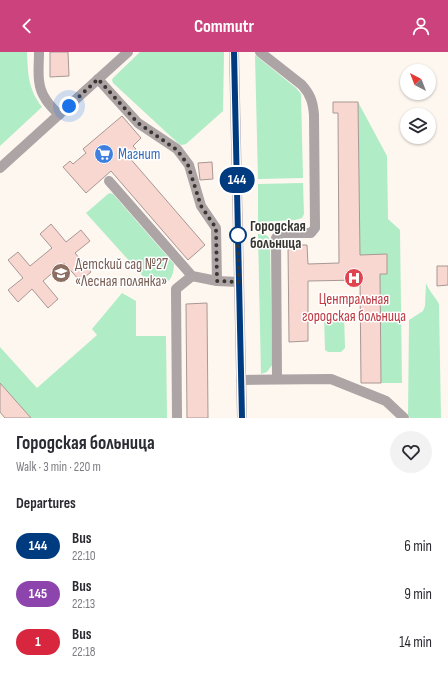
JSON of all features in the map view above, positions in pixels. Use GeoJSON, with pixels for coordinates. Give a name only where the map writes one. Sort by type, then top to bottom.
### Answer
{"type":"FeatureCollection","features":[{"type":"Feature","properties":{"kind":"street"},"geometry":{"type":"LineString","coordinates":[[39,52],[39,85],[41,92],[59,115]]}},
{"type":"Feature","properties":{"kind":"street"},"geometry":{"type":"LineString","coordinates":[[0,168],[128,52]]}},
{"type":"Feature","properties":{"kind":"street"},"geometry":{"type":"LineString","coordinates":[[234,52],[242,418]]}},
{"type":"Feature","properties":{"kind":"street"},"geometry":{"type":"LineString","coordinates":[[260,52],[308,91],[312,99],[314,115],[315,228],[311,232],[281,233],[276,238],[277,379]]}},
{"type":"Feature","properties":{"kind":"street"},"geometry":{"type":"LineString","coordinates":[[98,79],[138,123],[177,150],[188,165],[201,206],[216,228],[217,281]]}},
{"type":"Feature","properties":{"kind":"street"},"geometry":{"type":"LineString","coordinates":[[109,181],[192,276],[217,281],[239,282]]}},
{"type":"Feature","properties":{"kind":"street"},"geometry":{"type":"LineString","coordinates":[[177,418],[176,289],[192,276]]}},
{"type":"Feature","properties":{"kind":"street"},"geometry":{"type":"LineString","coordinates":[[241,380],[331,379],[386,401],[404,418]]}},
{"type":"Feature","properties":{"kind":"green space"},"geometry":{"type":"Polygon","coordinates":[[[0,52],[27,52],[28,74],[31,87],[42,107],[0,146],[0,52]]]}},
{"type":"Feature","properties":{"kind":"green space"},"geometry":{"type":"Polygon","coordinates":[[[140,52],[224,52],[223,111],[186,144],[179,144],[113,83],[113,78],[140,52]]]}},
{"type":"Feature","properties":{"kind":"green space"},"geometry":{"type":"Polygon","coordinates":[[[255,55],[296,88],[301,94],[303,178],[258,179],[255,55]]]}},
{"type":"Feature","properties":{"kind":"green space"},"geometry":{"type":"Polygon","coordinates":[[[358,102],[387,156],[388,219],[400,230],[402,383],[381,383],[380,274],[386,254],[367,255],[360,258],[358,102]]]}},
{"type":"Feature","properties":{"kind":"green space"},"geometry":{"type":"Polygon","coordinates":[[[303,183],[304,214],[302,218],[295,220],[258,222],[258,184],[303,183]]]}},
{"type":"Feature","properties":{"kind":"green space"},"geometry":{"type":"Polygon","coordinates":[[[110,193],[113,194],[174,264],[173,274],[165,283],[161,285],[151,285],[86,213],[110,193]]]}},
{"type":"Feature","properties":{"kind":"green space"},"geometry":{"type":"Polygon","coordinates":[[[258,234],[266,235],[270,240],[272,365],[267,372],[261,374],[258,234]]]}},
{"type":"Feature","properties":{"kind":"green space"},"geometry":{"type":"Polygon","coordinates":[[[426,283],[439,304],[441,418],[410,418],[408,415],[409,320],[423,311],[425,306],[426,283]]]}},
{"type":"Feature","properties":{"kind":"green space"},"geometry":{"type":"Polygon","coordinates":[[[122,293],[136,301],[136,336],[166,336],[167,418],[31,418],[0,383],[0,347],[37,388],[97,335],[92,329],[122,293]]]}},
{"type":"Feature","properties":{"kind":"green space"},"geometry":{"type":"Polygon","coordinates":[[[328,312],[341,312],[344,314],[345,348],[341,352],[328,352],[325,350],[324,316],[328,312]]]}},
{"type":"Feature","properties":{"kind":"building"},"geometry":{"type":"Polygon","coordinates":[[[50,52],[68,52],[69,76],[50,77],[50,52]]]}},
{"type":"Feature","properties":{"kind":"building"},"geometry":{"type":"Polygon","coordinates":[[[333,102],[358,102],[360,255],[387,254],[387,274],[380,274],[381,383],[361,383],[360,280],[308,281],[308,341],[289,342],[288,245],[307,245],[308,264],[339,263],[338,113],[333,113],[333,102]]]}},
{"type":"Feature","properties":{"kind":"building"},"geometry":{"type":"Polygon","coordinates":[[[122,116],[141,138],[133,146],[136,149],[128,156],[205,245],[188,260],[111,171],[86,193],[63,167],[70,161],[73,164],[86,153],[83,149],[122,116]]]}},
{"type":"Feature","properties":{"kind":"building"},"geometry":{"type":"Polygon","coordinates":[[[212,162],[213,179],[200,180],[198,163],[212,162]]]}},
{"type":"Feature","properties":{"kind":"building"},"geometry":{"type":"Polygon","coordinates":[[[51,224],[66,242],[81,230],[90,241],[75,253],[91,272],[80,281],[64,263],[43,281],[58,299],[48,308],[32,289],[18,302],[8,290],[23,278],[8,260],[18,252],[30,266],[52,248],[40,234],[51,224]]]}},
{"type":"Feature","properties":{"kind":"building"},"geometry":{"type":"Polygon","coordinates":[[[437,266],[448,266],[448,285],[437,286],[437,266]]]}},
{"type":"Feature","properties":{"kind":"building"},"geometry":{"type":"Polygon","coordinates":[[[207,303],[208,418],[187,418],[186,304],[207,303]]]}},
{"type":"Feature","properties":{"kind":"building"},"geometry":{"type":"Polygon","coordinates":[[[0,383],[31,418],[5,418],[0,412],[0,383]]]}},
{"type":"Feature","properties":{"kind":"bus line","name":"144"},"geometry":{"type":"LineString","coordinates":[[234,52],[242,418]]}},
{"type":"Feature","properties":{"kind":"place","name":"Магнит"},"geometry":{"type":"Point","coordinates":[104,154]}},
{"type":"Feature","properties":{"kind":"place","name":"Городская больница"},"geometry":{"type":"Point","coordinates":[238,235]}},
{"type":"Feature","properties":{"kind":"place","name":"Детский сад №27 «Лесная полянка»"},"geometry":{"type":"Point","coordinates":[61,273]}},
{"type":"Feature","properties":{"kind":"place","name":"Центральная городская больница"},"geometry":{"type":"Point","coordinates":[354,278]}},
{"type":"Feature","properties":{"kind":"route"},"geometry":{"type":"LineString","coordinates":[[69,106],[98,79],[138,123],[177,150],[188,165],[201,206],[216,228],[217,281],[239,282],[238,235]]}}]}
